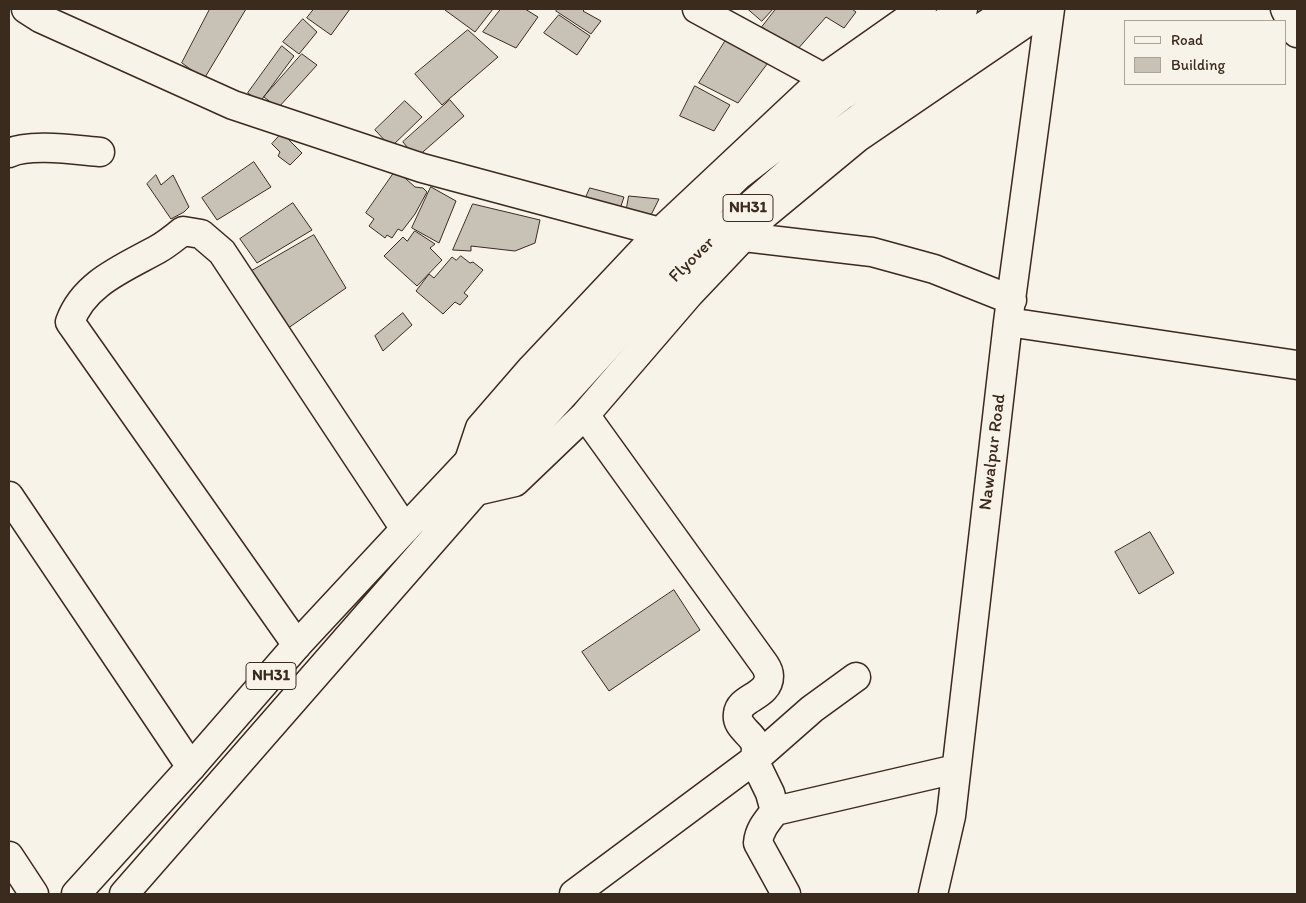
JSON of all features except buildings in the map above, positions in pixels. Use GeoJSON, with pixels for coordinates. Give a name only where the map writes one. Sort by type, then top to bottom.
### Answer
{"type":"FeatureCollection","features":[{"type":"Feature","properties":{"kind":"main road"},"geometry":{"type":"LineString","coordinates":[[26,9],[40,18],[233,105],[422,168],[660,232]]}},
{"type":"Feature","properties":{"kind":"main road"},"geometry":{"type":"LineString","coordinates":[[697,9],[824,78]]}},
{"type":"Feature","properties":{"kind":"main road"},"geometry":{"type":"LineString","coordinates":[[469,461],[480,428],[539,361],[660,232],[824,78],[922,9]]}},
{"type":"Feature","properties":{"kind":"main road","name":"Flyover"},"geometry":{"type":"LineString","coordinates":[[469,461],[604,312],[738,176],[843,95],[963,9]]}},
{"type":"Feature","properties":{"kind":"main road","name":"Flyover"},"geometry":{"type":"LineString","coordinates":[[476,491],[633,318],[722,230],[798,164],[973,33],[1010,9]]}},
{"type":"Feature","properties":{"kind":"main road"},"geometry":{"type":"LineString","coordinates":[[476,491],[515,482],[585,415],[690,293],[764,215],[857,138],[1046,9]]}},
{"type":"Feature","properties":{"kind":"main road","name":"Nawalpur Road"},"geometry":{"type":"LineString","coordinates":[[933,894],[951,816],[1010,311],[1050,9]]}},
{"type":"Feature","properties":{"kind":"main road"},"geometry":{"type":"LineString","coordinates":[[1285,9],[1297,33]]}},
{"type":"Feature","properties":{"kind":"main road"},"geometry":{"type":"LineString","coordinates":[[9,153],[30,147],[100,152]]}},
{"type":"Feature","properties":{"kind":"main road"},"geometry":{"type":"LineString","coordinates":[[297,645],[70,322],[74,310],[81,300],[113,273],[160,248],[183,231],[201,234],[222,252],[405,528]]}},
{"type":"Feature","properties":{"kind":"main road"},"geometry":{"type":"LineString","coordinates":[[744,237],[872,252],[934,269],[1010,311],[1297,365]]}},
{"type":"Feature","properties":{"kind":"main road"},"geometry":{"type":"LineString","coordinates":[[585,415],[765,665],[770,675],[766,688],[741,706],[738,714],[740,724],[754,741],[756,751],[754,760],[770,793],[776,811]]}},
{"type":"Feature","properties":{"kind":"main road","name":"NH31"},"geometry":{"type":"LineString","coordinates":[[76,894],[191,767],[297,645],[469,461]]}},
{"type":"Feature","properties":{"kind":"main road","name":"NH31"},"geometry":{"type":"LineString","coordinates":[[124,894],[476,491]]}},
{"type":"Feature","properties":{"kind":"main road"},"geometry":{"type":"LineString","coordinates":[[9,496],[191,767]]}},
{"type":"Feature","properties":{"kind":"main road"},"geometry":{"type":"LineString","coordinates":[[574,894],[754,760],[812,709],[856,677]]}},
{"type":"Feature","properties":{"kind":"main road"},"geometry":{"type":"LineString","coordinates":[[786,894],[758,843],[758,837],[762,829],[776,811],[956,769]]}},
{"type":"Feature","properties":{"kind":"main road"},"geometry":{"type":"LineString","coordinates":[[9,856],[34,894]]}}]}
